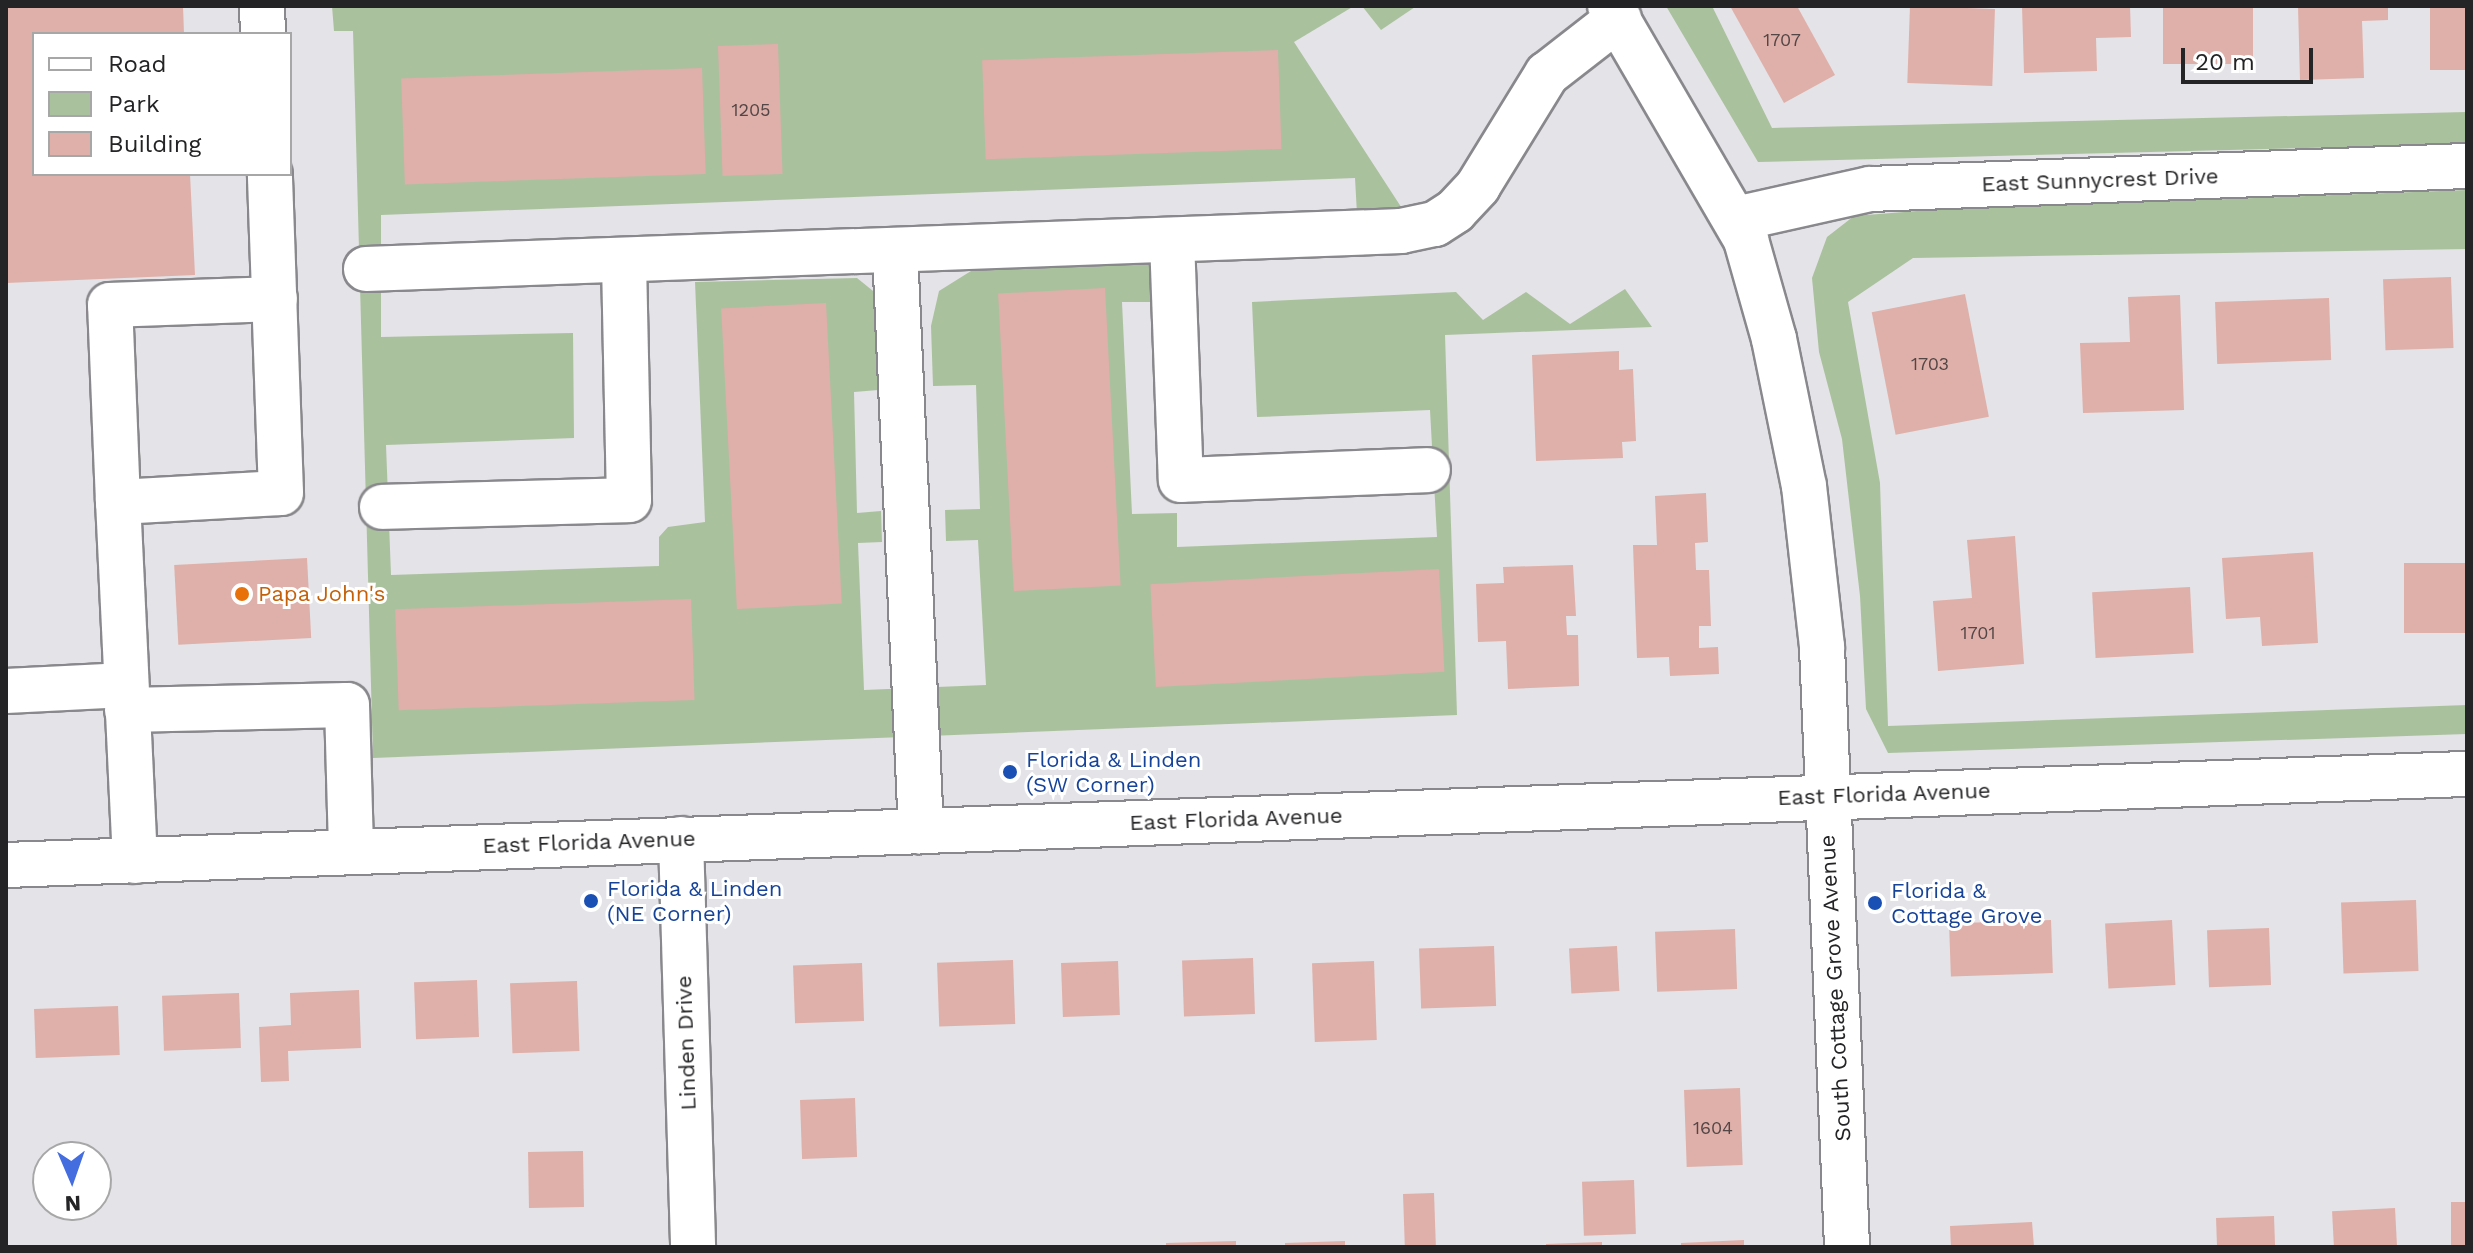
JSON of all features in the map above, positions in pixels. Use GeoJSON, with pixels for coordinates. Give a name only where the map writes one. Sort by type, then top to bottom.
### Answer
{"type":"FeatureCollection","features":[{"type":"Feature","properties":{"kind":"main road"},"geometry":{"type":"LineString","coordinates":[[262,6],[263,32]]}},
{"type":"Feature","properties":{"kind":"main road"},"geometry":{"type":"LineString","coordinates":[[366,269],[1401,231],[1435,224],[1478,186],[1547,74],[1614,12]]}},
{"type":"Feature","properties":{"kind":"main road","name":"South Cottage Grove Avenue"},"geometry":{"type":"LineString","coordinates":[[1614,12],[1736,219],[1774,339],[1804,486],[1822,647],[1825,796],[1847,1247]]}},
{"type":"Feature","properties":{"kind":"main road","name":"East Sunnycrest Drive"},"geometry":{"type":"LineString","coordinates":[[1736,219],[1870,189],[2467,166]]}},
{"type":"Feature","properties":{"kind":"main road"},"geometry":{"type":"LineString","coordinates":[[118,502],[281,493],[270,176]]}},
{"type":"Feature","properties":{"kind":"main road"},"geometry":{"type":"LineString","coordinates":[[1172,240],[1181,480],[1428,470]]}},
{"type":"Feature","properties":{"kind":"main road"},"geometry":{"type":"LineString","coordinates":[[895,251],[921,831]]}},
{"type":"Feature","properties":{"kind":"main road"},"geometry":{"type":"LineString","coordinates":[[382,507],[629,500],[624,261]]}},
{"type":"Feature","properties":{"kind":"main road"},"geometry":{"type":"LineString","coordinates":[[135,861],[110,305],[275,299]]}},
{"type":"Feature","properties":{"kind":"main road"},"geometry":{"type":"LineString","coordinates":[[6,691],[347,705],[351,852]]}},
{"type":"Feature","properties":{"kind":"main road","name":"East Florida Avenue"},"geometry":{"type":"LineString","coordinates":[[6,865],[2467,774]]}},
{"type":"Feature","properties":{"kind":"main road","name":"Linden Drive"},"geometry":{"type":"LineString","coordinates":[[681,839],[693,1247]]}},
{"type":"Feature","properties":{"kind":"green space"},"geometry":{"type":"Polygon","coordinates":[[[332,6],[1354,6],[1294,42],[1405,213],[1357,214],[1355,178],[381,215],[381,337],[573,333],[574,438],[386,445],[391,575],[659,566],[659,537],[668,527],[705,522],[695,282],[857,278],[878,295],[890,389],[854,392],[857,513],[881,511],[882,542],[858,543],[864,690],[986,685],[978,540],[946,541],[945,510],[980,509],[976,385],[933,386],[931,326],[939,291],[971,271],[1159,264],[1161,302],[1122,302],[1132,514],[1177,513],[1177,547],[1437,537],[1430,410],[1257,417],[1252,302],[1456,292],[1483,320],[1526,292],[1570,324],[1625,289],[1652,327],[1445,335],[1457,715],[373,758],[353,31],[334,31],[332,6]]]}},
{"type":"Feature","properties":{"kind":"green space"},"geometry":{"type":"Polygon","coordinates":[[[1362,6],[1415,6],[1415,7],[1381,30],[1362,6]]]}},
{"type":"Feature","properties":{"kind":"green space"},"geometry":{"type":"Polygon","coordinates":[[[1666,6],[1712,6],[1772,128],[2467,112],[2467,144],[1758,162],[1666,6]]]}},
{"type":"Feature","properties":{"kind":"green space"},"geometry":{"type":"Polygon","coordinates":[[[2467,190],[2467,249],[1913,258],[1848,302],[1880,483],[1888,726],[2467,705],[2467,734],[1888,753],[1866,709],[1860,596],[1842,439],[1819,352],[1812,278],[1827,237],[1854,216],[1929,210],[2467,190]]]}},
{"type":"Feature","properties":{"kind":"building"},"geometry":{"type":"Polygon","coordinates":[[[6,6],[183,6],[184,32],[32,32],[32,176],[190,176],[195,275],[6,283],[6,6]]]}},
{"type":"Feature","properties":{"kind":"building"},"geometry":{"type":"Polygon","coordinates":[[[1730,6],[1797,6],[1835,75],[1784,103],[1730,6]]]}},
{"type":"Feature","properties":{"kind":"building"},"geometry":{"type":"Polygon","coordinates":[[[1910,6],[1995,9],[1992,86],[1907,83],[1910,6]]]}},
{"type":"Feature","properties":{"kind":"building"},"geometry":{"type":"Polygon","coordinates":[[[2022,6],[2130,6],[2131,37],[2096,38],[2097,71],[2024,73],[2022,6]]]}},
{"type":"Feature","properties":{"kind":"building"},"geometry":{"type":"Polygon","coordinates":[[[2163,6],[2253,6],[2253,64],[2163,64],[2163,6]]]}},
{"type":"Feature","properties":{"kind":"building"},"geometry":{"type":"Polygon","coordinates":[[[2298,6],[2388,6],[2388,20],[2362,21],[2364,78],[2300,80],[2298,6]]]}},
{"type":"Feature","properties":{"kind":"building"},"geometry":{"type":"Polygon","coordinates":[[[2430,6],[2467,6],[2467,70],[2430,70],[2430,6]]]}},
{"type":"Feature","properties":{"kind":"building"},"geometry":{"type":"Polygon","coordinates":[[[778,44],[783,174],[723,176],[718,46],[778,44]]]}},
{"type":"Feature","properties":{"kind":"building"},"geometry":{"type":"Polygon","coordinates":[[[1278,50],[1281,149],[986,159],[982,60],[1278,50]]]}},
{"type":"Feature","properties":{"kind":"building"},"geometry":{"type":"Polygon","coordinates":[[[702,68],[706,174],[405,184],[401,79],[702,68]]]}},
{"type":"Feature","properties":{"kind":"building"},"geometry":{"type":"Polygon","coordinates":[[[2451,277],[2453,348],[2386,350],[2383,279],[2451,277]]]}},
{"type":"Feature","properties":{"kind":"building"},"geometry":{"type":"Polygon","coordinates":[[[1105,288],[1121,586],[1014,591],[998,294],[1105,288]]]}},
{"type":"Feature","properties":{"kind":"building"},"geometry":{"type":"Polygon","coordinates":[[[1965,294],[1989,417],[1896,435],[1872,312],[1965,294]]]}},
{"type":"Feature","properties":{"kind":"building"},"geometry":{"type":"Polygon","coordinates":[[[2180,295],[2184,410],[2083,413],[2080,343],[2130,342],[2128,297],[2180,295]]]}},
{"type":"Feature","properties":{"kind":"building"},"geometry":{"type":"Polygon","coordinates":[[[2329,298],[2331,360],[2217,364],[2215,302],[2329,298]]]}},
{"type":"Feature","properties":{"kind":"building"},"geometry":{"type":"Polygon","coordinates":[[[826,303],[842,604],[737,609],[721,308],[826,303]]]}},
{"type":"Feature","properties":{"kind":"building"},"geometry":{"type":"Polygon","coordinates":[[[1619,351],[1619,370],[1633,369],[1636,441],[1622,442],[1623,458],[1536,461],[1532,355],[1619,351]]]}},
{"type":"Feature","properties":{"kind":"building"},"geometry":{"type":"Polygon","coordinates":[[[1706,493],[1708,542],[1695,543],[1696,570],[1709,570],[1711,626],[1699,626],[1699,648],[1718,647],[1719,674],[1670,676],[1669,657],[1637,658],[1633,545],[1657,545],[1655,496],[1706,493]]]}},
{"type":"Feature","properties":{"kind":"building"},"geometry":{"type":"Polygon","coordinates":[[[2015,536],[2024,664],[1938,671],[1933,601],[1972,598],[1967,540],[2015,536]]]}},
{"type":"Feature","properties":{"kind":"building"},"geometry":{"type":"Polygon","coordinates":[[[2313,552],[2318,643],[2262,646],[2260,617],[2226,619],[2222,558],[2313,552]]]}},
{"type":"Feature","properties":{"kind":"building","name":"Papa John's"},"geometry":{"type":"Polygon","coordinates":[[[307,558],[311,638],[178,645],[174,565],[307,558]]]}},
{"type":"Feature","properties":{"kind":"building"},"geometry":{"type":"Polygon","coordinates":[[[2404,563],[2467,563],[2467,633],[2404,633],[2404,563]]]}},
{"type":"Feature","properties":{"kind":"building"},"geometry":{"type":"Polygon","coordinates":[[[1573,565],[1576,616],[1566,616],[1567,635],[1578,635],[1579,686],[1508,689],[1506,641],[1478,642],[1476,584],[1504,583],[1503,567],[1573,565]]]}},
{"type":"Feature","properties":{"kind":"building"},"geometry":{"type":"Polygon","coordinates":[[[1439,569],[1444,672],[1156,687],[1150,584],[1439,569]]]}},
{"type":"Feature","properties":{"kind":"building"},"geometry":{"type":"Polygon","coordinates":[[[2190,587],[2193,653],[2096,658],[2092,592],[2190,587]]]}},
{"type":"Feature","properties":{"kind":"building"},"geometry":{"type":"Polygon","coordinates":[[[691,599],[695,700],[399,710],[395,609],[691,599]]]}},
{"type":"Feature","properties":{"kind":"building"},"geometry":{"type":"Polygon","coordinates":[[[2416,900],[2418,971],[2344,974],[2341,903],[2416,900]]]}},
{"type":"Feature","properties":{"kind":"building"},"geometry":{"type":"Polygon","coordinates":[[[2051,920],[2053,973],[1951,977],[1949,924],[2051,920]]]}},
{"type":"Feature","properties":{"kind":"building"},"geometry":{"type":"Polygon","coordinates":[[[2172,920],[2175,985],[2108,988],[2105,924],[2172,920]]]}},
{"type":"Feature","properties":{"kind":"building"},"geometry":{"type":"Polygon","coordinates":[[[2269,928],[2271,985],[2209,987],[2207,930],[2269,928]]]}},
{"type":"Feature","properties":{"kind":"building"},"geometry":{"type":"Polygon","coordinates":[[[1735,929],[1737,989],[1657,992],[1655,932],[1735,929]]]}},
{"type":"Feature","properties":{"kind":"building"},"geometry":{"type":"Polygon","coordinates":[[[1494,946],[1496,1006],[1421,1009],[1419,949],[1494,946]]]}},
{"type":"Feature","properties":{"kind":"building"},"geometry":{"type":"Polygon","coordinates":[[[1617,946],[1619,991],[1571,993],[1569,949],[1617,946]]]}},
{"type":"Feature","properties":{"kind":"building"},"geometry":{"type":"Polygon","coordinates":[[[1253,958],[1255,1014],[1184,1016],[1182,960],[1253,958]]]}},
{"type":"Feature","properties":{"kind":"building"},"geometry":{"type":"Polygon","coordinates":[[[1013,960],[1015,1024],[939,1027],[937,963],[1013,960]]]}},
{"type":"Feature","properties":{"kind":"building"},"geometry":{"type":"Polygon","coordinates":[[[1118,961],[1120,1015],[1063,1017],[1061,963],[1118,961]]]}},
{"type":"Feature","properties":{"kind":"building"},"geometry":{"type":"Polygon","coordinates":[[[1374,961],[1377,1040],[1315,1042],[1312,963],[1374,961]]]}},
{"type":"Feature","properties":{"kind":"building"},"geometry":{"type":"Polygon","coordinates":[[[862,963],[864,1021],[795,1023],[793,965],[862,963]]]}},
{"type":"Feature","properties":{"kind":"building"},"geometry":{"type":"Polygon","coordinates":[[[477,980],[479,1037],[416,1039],[414,982],[477,980]]]}},
{"type":"Feature","properties":{"kind":"building"},"geometry":{"type":"Polygon","coordinates":[[[577,981],[579,1051],[512,1053],[510,983],[577,981]]]}},
{"type":"Feature","properties":{"kind":"building"},"geometry":{"type":"Polygon","coordinates":[[[359,990],[361,1048],[288,1051],[289,1081],[261,1082],[259,1027],[291,1025],[290,993],[359,990]]]}},
{"type":"Feature","properties":{"kind":"building"},"geometry":{"type":"Polygon","coordinates":[[[239,993],[241,1048],[164,1051],[162,996],[239,993]]]}},
{"type":"Feature","properties":{"kind":"building"},"geometry":{"type":"Polygon","coordinates":[[[118,1006],[120,1055],[36,1058],[34,1009],[118,1006]]]}},
{"type":"Feature","properties":{"kind":"building"},"geometry":{"type":"Polygon","coordinates":[[[1740,1088],[1743,1165],[1687,1167],[1684,1090],[1740,1088]]]}},
{"type":"Feature","properties":{"kind":"building"},"geometry":{"type":"Polygon","coordinates":[[[855,1098],[857,1157],[802,1159],[800,1100],[855,1098]]]}},
{"type":"Feature","properties":{"kind":"building"},"geometry":{"type":"Polygon","coordinates":[[[583,1151],[584,1207],[529,1208],[528,1152],[583,1151]]]}},
{"type":"Feature","properties":{"kind":"building"},"geometry":{"type":"Polygon","coordinates":[[[1634,1180],[1636,1234],[1584,1236],[1582,1182],[1634,1180]]]}},
{"type":"Feature","properties":{"kind":"building"},"geometry":{"type":"Polygon","coordinates":[[[1434,1193],[1436,1247],[1405,1247],[1403,1194],[1434,1193]]]}},
{"type":"Feature","properties":{"kind":"building"},"geometry":{"type":"Polygon","coordinates":[[[2451,1202],[2467,1202],[2467,1247],[2451,1247],[2451,1202]]]}},
{"type":"Feature","properties":{"kind":"building"},"geometry":{"type":"Polygon","coordinates":[[[2395,1208],[2397,1247],[2334,1247],[2332,1211],[2395,1208]]]}},
{"type":"Feature","properties":{"kind":"building"},"geometry":{"type":"Polygon","coordinates":[[[2274,1216],[2275,1247],[2217,1247],[2216,1218],[2274,1216]]]}},
{"type":"Feature","properties":{"kind":"building"},"geometry":{"type":"Polygon","coordinates":[[[2032,1222],[2034,1247],[1951,1247],[1950,1226],[2032,1222]]]}},
{"type":"Feature","properties":{"kind":"building"},"geometry":{"type":"Polygon","coordinates":[[[1744,1240],[1744,1247],[1681,1247],[1681,1243],[1744,1240]]]}},
{"type":"Feature","properties":{"kind":"building"},"geometry":{"type":"Polygon","coordinates":[[[1236,1241],[1236,1247],[1166,1247],[1166,1243],[1236,1241]]]}},
{"type":"Feature","properties":{"kind":"building"},"geometry":{"type":"Polygon","coordinates":[[[1345,1241],[1345,1247],[1285,1247],[1285,1243],[1345,1241]]]}},
{"type":"Feature","properties":{"kind":"building"},"geometry":{"type":"Polygon","coordinates":[[[1602,1242],[1602,1247],[1546,1247],[1546,1244],[1602,1242]]]}},
{"type":"Feature","properties":{"kind":"place","name":"Papa John's"},"geometry":{"type":"Point","coordinates":[242,594]}},
{"type":"Feature","properties":{"kind":"place","name":"Florida & Linden (SW Corner)"},"geometry":{"type":"Point","coordinates":[1010,772]}},
{"type":"Feature","properties":{"kind":"place","name":"Florida & Linden (NE Corner)"},"geometry":{"type":"Point","coordinates":[591,901]}},
{"type":"Feature","properties":{"kind":"place","name":"Florida & Cottage Grove"},"geometry":{"type":"Point","coordinates":[1875,903]}}]}
